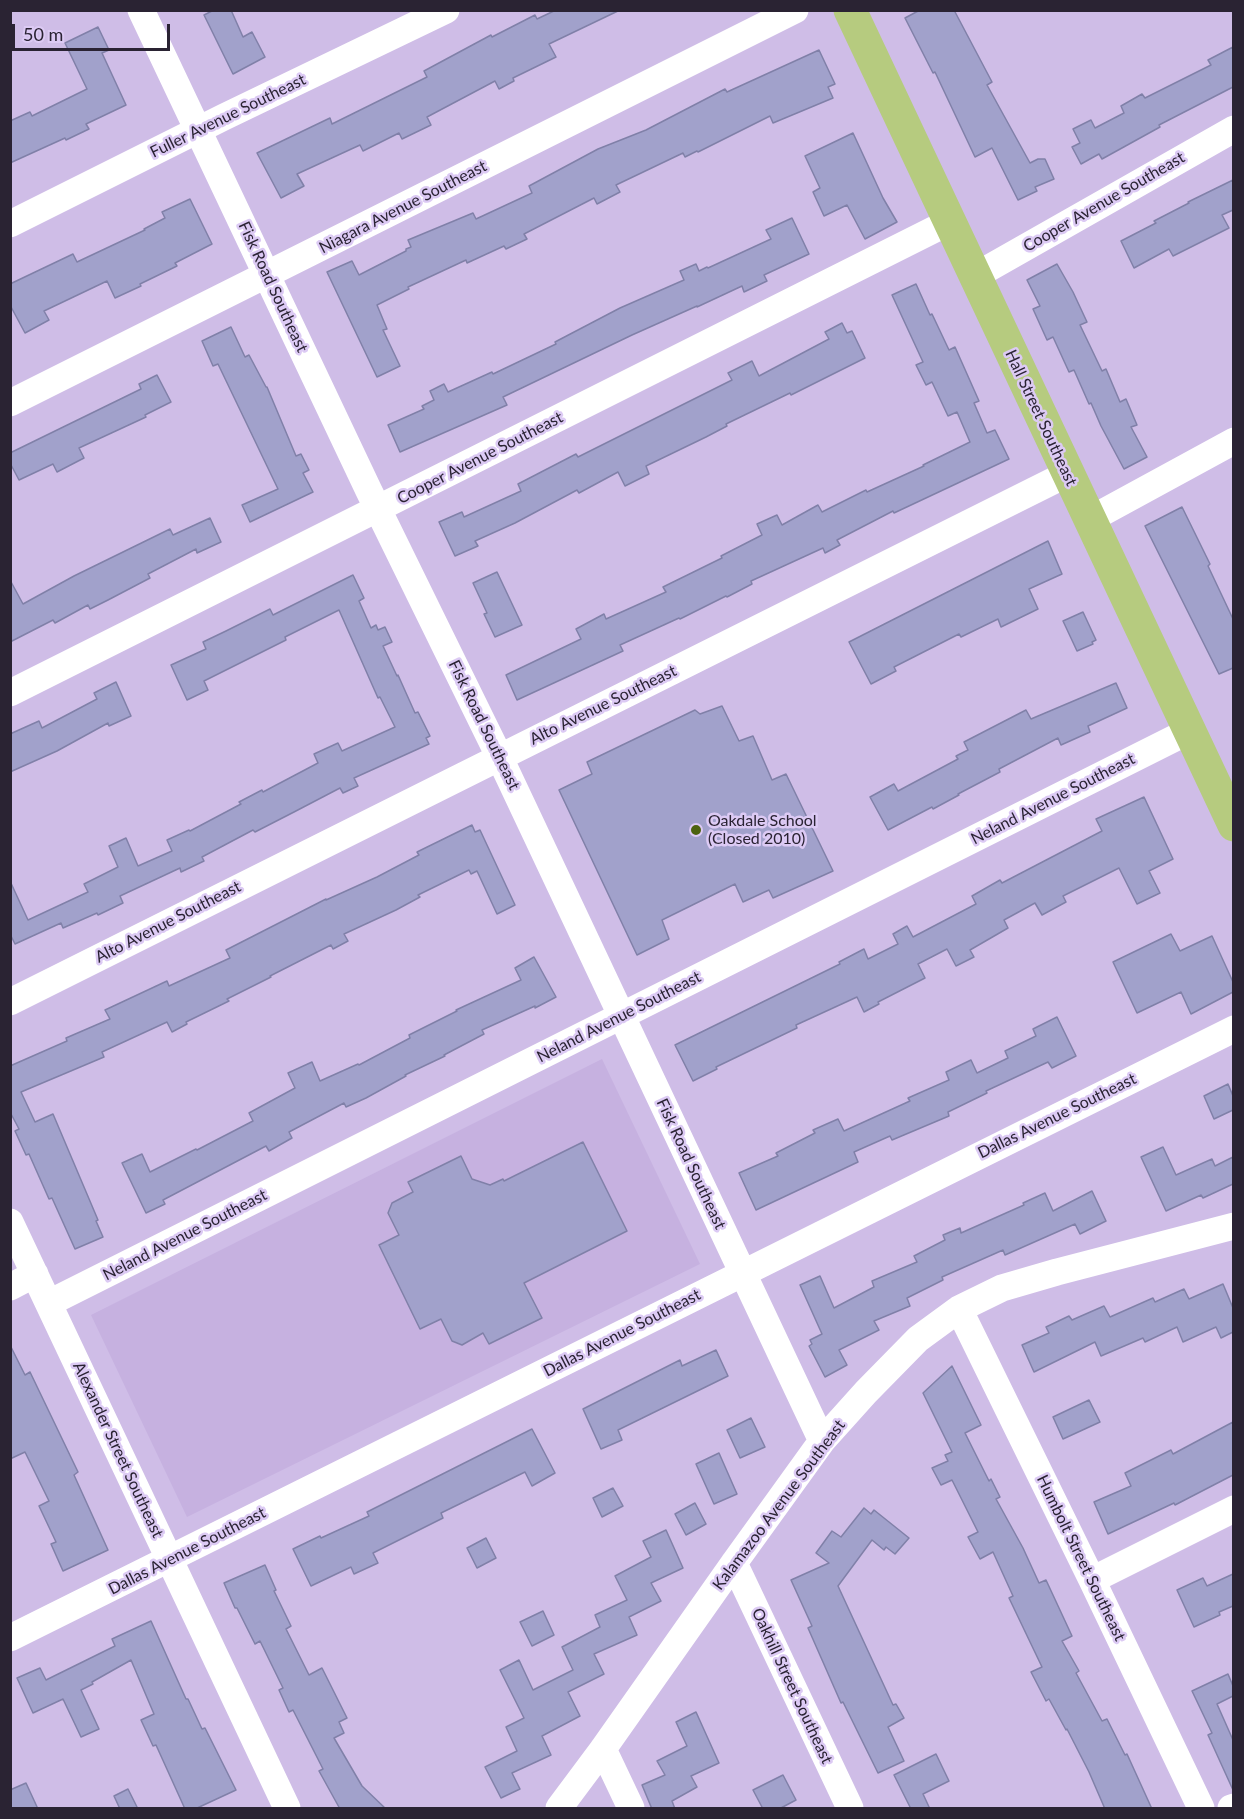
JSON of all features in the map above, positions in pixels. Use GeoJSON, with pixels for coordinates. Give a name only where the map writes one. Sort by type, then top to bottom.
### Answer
{"type":"FeatureCollection","features":[{"type":"Feature","properties":{"kind":"main road","name":"Hall Street Southeast"},"geometry":{"type":"LineString","coordinates":[[850,10],[1233,825]]}},
{"type":"Feature","properties":{"kind":"street","name":"Fisk Road Southeast"},"geometry":{"type":"LineString","coordinates":[[141,10],[378,509],[500,756],[822,1441]]}},
{"type":"Feature","properties":{"kind":"street","name":"Fuller Avenue Southeast"},"geometry":{"type":"LineString","coordinates":[[10,224],[446,10]]}},
{"type":"Feature","properties":{"kind":"street","name":"Niagara Avenue Southeast"},"geometry":{"type":"LineString","coordinates":[[10,403],[795,10]]}},
{"type":"Feature","properties":{"kind":"street","name":"Cooper Avenue Southeast"},"geometry":{"type":"LineString","coordinates":[[975,276],[1233,129]]}},
{"type":"Feature","properties":{"kind":"street","name":"Cooper Avenue Southeast"},"geometry":{"type":"LineString","coordinates":[[10,693],[949,222]]}},
{"type":"Feature","properties":{"kind":"street"},"geometry":{"type":"LineString","coordinates":[[1089,520],[1233,441]]}},
{"type":"Feature","properties":{"kind":"street","name":"Alto Avenue Southeast"},"geometry":{"type":"LineString","coordinates":[[10,1002],[1067,474]]}},
{"type":"Feature","properties":{"kind":"street","name":"Neland Avenue Southeast"},"geometry":{"type":"LineString","coordinates":[[49,1303],[1189,731]]}},
{"type":"Feature","properties":{"kind":"street","name":"Dallas Avenue Southeast"},"geometry":{"type":"LineString","coordinates":[[10,1638],[1233,1029]]}},
{"type":"Feature","properties":{"kind":"street","name":"Alexander Street Southeast"},"geometry":{"type":"LineString","coordinates":[[10,1222],[287,1809]]}},
{"type":"Feature","properties":{"kind":"street","name":"Kalamazoo Avenue Southeast"},"geometry":{"type":"LineString","coordinates":[[559,1809],[822,1441],[866,1392],[918,1340],[959,1309],[1002,1288],[1233,1226]]}},
{"type":"Feature","properties":{"kind":"street"},"geometry":{"type":"LineString","coordinates":[[10,1287],[35,1274]]}},
{"type":"Feature","properties":{"kind":"street","name":"Humbolt Street Southeast"},"geometry":{"type":"LineString","coordinates":[[959,1309],[1201,1809]]}},
{"type":"Feature","properties":{"kind":"street"},"geometry":{"type":"LineString","coordinates":[[1092,1580],[1233,1509]]}},
{"type":"Feature","properties":{"kind":"street","name":"Oakhill Street Southeast"},"geometry":{"type":"LineString","coordinates":[[734,1563],[850,1809]]}},
{"type":"Feature","properties":{"kind":"street"},"geometry":{"type":"LineString","coordinates":[[603,1749],[631,1809]]}},
{"type":"Feature","properties":{"kind":"shaded area"},"geometry":{"type":"Polygon","coordinates":[[[602,1059],[700,1264],[187,1517],[91,1315],[602,1059]]]}},
{"type":"Feature","properties":{"kind":"building"},"geometry":{"type":"Polygon","coordinates":[[[214,10],[231,10],[243,37],[252,32],[265,57],[233,74],[204,15],[214,10]]]}},
{"type":"Feature","properties":{"kind":"building"},"geometry":{"type":"Polygon","coordinates":[[[556,10],[620,10],[549,44],[556,57],[513,78],[514,81],[499,89],[495,81],[427,117],[431,125],[402,139],[399,133],[363,151],[360,145],[297,174],[304,186],[281,198],[257,153],[330,118],[332,124],[427,77],[424,71],[491,35],[492,37],[535,15],[537,19],[556,10]]]}},
{"type":"Feature","properties":{"kind":"building"},"geometry":{"type":"Polygon","coordinates":[[[920,10],[954,10],[992,82],[987,85],[1030,163],[1038,159],[1045,159],[1054,179],[1035,187],[1037,191],[1018,200],[992,148],[975,157],[935,72],[933,73],[905,18],[920,10]]]}},
{"type":"Feature","properties":{"kind":"building"},"geometry":{"type":"Polygon","coordinates":[[[98,27],[109,50],[102,53],[126,105],[86,124],[89,129],[10,163],[10,121],[30,112],[32,116],[87,89],[65,43],[98,27]]]}},
{"type":"Feature","properties":{"kind":"building"},"geometry":{"type":"Polygon","coordinates":[[[1233,47],[1233,87],[1159,125],[1160,127],[1102,159],[1099,154],[1081,164],[1072,147],[1080,143],[1073,129],[1091,120],[1095,128],[1124,113],[1121,106],[1142,94],[1145,98],[1211,65],[1208,60],[1233,47]]]}},
{"type":"Feature","properties":{"kind":"building"},"geometry":{"type":"Polygon","coordinates":[[[819,50],[835,84],[828,87],[833,98],[773,123],[770,116],[698,152],[685,157],[683,153],[616,185],[620,192],[597,204],[594,198],[524,234],[527,239],[506,249],[504,246],[467,263],[466,260],[408,287],[409,289],[377,305],[387,329],[383,330],[400,366],[377,377],[327,272],[352,261],[359,275],[406,251],[411,247],[408,240],[473,213],[476,219],[532,193],[529,186],[598,149],[646,130],[725,89],[727,92],[819,50]]]}},
{"type":"Feature","properties":{"kind":"building"},"geometry":{"type":"Polygon","coordinates":[[[853,133],[883,198],[897,222],[865,239],[847,205],[824,216],[813,192],[820,188],[805,156],[853,133]]]}},
{"type":"Feature","properties":{"kind":"building"},"geometry":{"type":"Polygon","coordinates":[[[1233,180],[1233,210],[1222,215],[1229,228],[1173,256],[1169,249],[1134,268],[1121,241],[1156,223],[1154,221],[1188,202],[1233,180]]]}},
{"type":"Feature","properties":{"kind":"building"},"geometry":{"type":"Polygon","coordinates":[[[190,199],[212,244],[175,263],[177,266],[115,298],[107,281],[44,311],[49,320],[25,333],[10,305],[10,284],[73,254],[77,262],[145,230],[165,218],[162,212],[190,199]]]}},
{"type":"Feature","properties":{"kind":"building"},"geometry":{"type":"Polygon","coordinates":[[[792,218],[809,254],[764,275],[767,281],[744,292],[742,286],[632,335],[503,397],[507,405],[400,452],[388,425],[424,409],[422,406],[434,400],[430,391],[444,384],[448,392],[492,372],[493,374],[556,344],[555,342],[620,308],[684,280],[680,271],[696,264],[699,271],[708,268],[771,239],[766,230],[792,218]]]}},
{"type":"Feature","properties":{"kind":"building"},"geometry":{"type":"Polygon","coordinates":[[[1057,264],[1087,322],[1080,325],[1102,371],[1106,369],[1120,402],[1126,399],[1137,425],[1131,427],[1147,457],[1124,469],[1091,403],[1089,404],[1074,370],[1069,372],[1053,337],[1047,340],[1033,309],[1040,306],[1027,280],[1057,264]]]}},
{"type":"Feature","properties":{"kind":"building"},"geometry":{"type":"Polygon","coordinates":[[[916,284],[949,350],[955,347],[979,401],[974,403],[987,433],[995,430],[1009,459],[894,513],[893,511],[837,540],[840,545],[825,553],[823,548],[751,581],[752,584],[727,597],[620,645],[623,651],[517,700],[506,675],[581,639],[576,629],[604,614],[606,619],[666,592],[663,587],[762,535],[757,524],[777,515],[782,525],[818,505],[822,512],[866,490],[867,492],[924,466],[970,442],[957,412],[948,416],[932,382],[926,385],[916,365],[923,362],[892,295],[916,284]]]}},
{"type":"Feature","properties":{"kind":"building"},"geometry":{"type":"Polygon","coordinates":[[[842,323],[847,333],[852,331],[865,358],[726,424],[727,426],[646,466],[649,474],[625,486],[618,472],[579,493],[577,490],[475,541],[478,546],[455,556],[439,522],[462,512],[464,517],[521,491],[518,484],[576,454],[578,457],[732,380],[728,373],[752,361],[759,376],[829,339],[825,332],[842,323]]]}},
{"type":"Feature","properties":{"kind":"building"},"geometry":{"type":"Polygon","coordinates":[[[231,327],[245,357],[249,355],[267,387],[296,456],[301,454],[309,470],[303,473],[313,492],[250,522],[242,505],[278,489],[218,364],[213,366],[202,341],[231,327]]]}},
{"type":"Feature","properties":{"kind":"building"},"geometry":{"type":"Polygon","coordinates":[[[157,375],[171,402],[145,415],[146,417],[79,448],[84,458],[57,472],[53,464],[19,480],[10,463],[10,453],[141,389],[139,384],[157,375]]]}},
{"type":"Feature","properties":{"kind":"building"},"geometry":{"type":"Polygon","coordinates":[[[1182,507],[1210,564],[1208,566],[1233,619],[1233,668],[1219,674],[1145,526],[1182,507]]]}},
{"type":"Feature","properties":{"kind":"building"},"geometry":{"type":"Polygon","coordinates":[[[210,518],[221,542],[197,553],[196,549],[148,574],[150,578],[90,609],[88,605],[55,623],[53,620],[10,642],[10,580],[23,604],[170,529],[173,535],[210,518]]]}},
{"type":"Feature","properties":{"kind":"building"},"geometry":{"type":"Polygon","coordinates":[[[1048,541],[1062,574],[1029,589],[1038,609],[1001,627],[998,619],[961,637],[959,634],[894,667],[896,671],[871,684],[849,642],[1048,541]]]}},
{"type":"Feature","properties":{"kind":"building"},"geometry":{"type":"Polygon","coordinates":[[[497,572],[522,625],[495,637],[473,583],[497,572]]]}},
{"type":"Feature","properties":{"kind":"building"},"geometry":{"type":"Polygon","coordinates":[[[353,575],[364,598],[359,601],[371,628],[376,625],[378,630],[385,627],[392,642],[383,646],[415,713],[418,712],[430,736],[426,738],[429,744],[354,778],[358,786],[343,793],[340,788],[202,857],[204,861],[181,872],[180,868],[120,896],[123,903],[63,928],[61,923],[15,944],[10,934],[10,881],[28,920],[88,892],[84,884],[118,867],[109,846],[126,838],[138,866],[172,851],[167,840],[190,831],[241,804],[239,802],[318,763],[314,754],[338,743],[342,751],[395,727],[380,697],[378,698],[339,610],[285,637],[286,640],[204,681],[208,690],[187,700],[171,665],[206,649],[203,642],[270,609],[273,615],[353,575]]]}},
{"type":"Feature","properties":{"kind":"building"},"geometry":{"type":"Polygon","coordinates":[[[1083,612],[1096,640],[1092,642],[1093,644],[1077,651],[1063,621],[1083,612]]]}},
{"type":"Feature","properties":{"kind":"building"},"geometry":{"type":"Polygon","coordinates":[[[116,682],[131,716],[109,726],[108,723],[57,751],[10,772],[10,734],[39,721],[42,728],[97,699],[94,693],[116,682]]]}},
{"type":"Feature","properties":{"kind":"building"},"geometry":{"type":"Polygon","coordinates":[[[1116,683],[1127,708],[1088,726],[1090,732],[1061,745],[1058,738],[999,769],[1000,772],[959,795],[888,830],[870,797],[894,784],[898,791],[958,759],[956,756],[968,750],[964,742],[1026,710],[1031,719],[1116,683]]]}},
{"type":"Feature","properties":{"kind":"building","name":"Oakdale School (Closed 2010)"},"geometry":{"type":"Polygon","coordinates":[[[722,706],[739,741],[753,736],[772,780],[786,774],[833,871],[773,898],[769,890],[743,902],[735,884],[662,920],[669,939],[637,955],[559,790],[592,774],[587,762],[695,710],[700,714],[722,706]]]}},
{"type":"Feature","properties":{"kind":"building"},"geometry":{"type":"Polygon","coordinates":[[[1144,797],[1173,859],[1149,871],[1160,893],[1137,904],[1119,868],[1063,896],[1066,902],[1042,915],[1035,903],[1004,920],[1008,928],[970,950],[974,957],[956,966],[947,949],[918,964],[925,978],[878,1002],[879,1004],[864,1012],[857,997],[796,1025],[797,1028],[716,1067],[717,1069],[693,1081],[675,1045],[840,964],[839,962],[864,949],[868,959],[898,944],[893,934],[907,926],[913,937],[976,904],[972,896],[1102,831],[1096,819],[1144,797]]]}},
{"type":"Feature","properties":{"kind":"building"},"geometry":{"type":"Polygon","coordinates":[[[472,825],[475,832],[480,830],[515,905],[497,914],[477,871],[471,874],[469,870],[418,895],[420,897],[396,910],[344,934],[348,941],[333,949],[331,945],[270,976],[172,1032],[167,1022],[102,1052],[104,1057],[21,1092],[35,1122],[53,1114],[98,1220],[96,1221],[103,1237],[75,1249],[52,1198],[49,1199],[29,1154],[26,1155],[15,1131],[19,1129],[10,1112],[10,1066],[110,1019],[105,1010],[167,981],[169,986],[230,958],[226,950],[326,899],[377,877],[419,855],[417,852],[472,825]]]}},
{"type":"Feature","properties":{"kind":"building"},"geometry":{"type":"Polygon","coordinates":[[[1171,934],[1180,951],[1212,936],[1233,982],[1233,992],[1191,1014],[1181,992],[1137,1013],[1113,962],[1171,934]]]}},
{"type":"Feature","properties":{"kind":"building"},"geometry":{"type":"Polygon","coordinates":[[[534,957],[556,997],[482,1030],[484,1034],[445,1056],[405,1075],[366,1098],[346,1107],[344,1103],[289,1132],[292,1138],[269,1151],[266,1146],[163,1200],[165,1204],[146,1213],[122,1163],[142,1154],[150,1172],[197,1150],[253,1121],[249,1113],[295,1088],[288,1073],[312,1062],[320,1081],[359,1065],[456,1010],[521,980],[515,968],[534,957]]]}},
{"type":"Feature","properties":{"kind":"building"},"geometry":{"type":"Polygon","coordinates":[[[1057,1017],[1076,1056],[1052,1068],[1048,1062],[986,1091],[987,1093],[948,1112],[949,1116],[892,1140],[890,1136],[854,1152],[858,1162],[756,1210],[739,1173],[778,1156],[776,1153],[815,1133],[813,1130],[838,1119],[844,1131],[910,1101],[908,1098],[949,1080],[946,1072],[971,1060],[977,1073],[1008,1058],[1005,1051],[1036,1036],[1033,1029],[1057,1017]]]}},
{"type":"Feature","properties":{"kind":"building"},"geometry":{"type":"Polygon","coordinates":[[[1228,1084],[1233,1096],[1233,1110],[1214,1119],[1204,1096],[1228,1084]]]}},
{"type":"Feature","properties":{"kind":"building"},"geometry":{"type":"Polygon","coordinates":[[[583,1142],[627,1231],[524,1283],[542,1318],[489,1344],[483,1333],[462,1345],[452,1341],[441,1319],[420,1329],[379,1245],[399,1235],[388,1213],[392,1203],[413,1192],[408,1182],[461,1156],[472,1179],[490,1185],[503,1179],[504,1181],[583,1142]]]}},
{"type":"Feature","properties":{"kind":"building"},"geometry":{"type":"Polygon","coordinates":[[[1163,1147],[1176,1175],[1212,1159],[1215,1166],[1233,1157],[1233,1184],[1166,1211],[1141,1157],[1163,1147]]]}},
{"type":"Feature","properties":{"kind":"building"},"geometry":{"type":"Polygon","coordinates":[[[1092,1191],[1106,1221],[1080,1234],[1075,1224],[1005,1255],[1003,1250],[942,1277],[943,1280],[907,1298],[910,1306],[874,1321],[879,1330],[839,1350],[847,1365],[825,1377],[809,1346],[812,1344],[810,1340],[822,1334],[800,1285],[820,1276],[834,1308],[874,1287],[872,1281],[917,1262],[914,1256],[945,1240],[943,1235],[960,1228],[961,1233],[1024,1205],[1023,1203],[1045,1193],[1053,1211],[1092,1191]]]}},
{"type":"Feature","properties":{"kind":"building"},"geometry":{"type":"Polygon","coordinates":[[[1223,1284],[1233,1308],[1233,1332],[1221,1338],[1216,1327],[1183,1342],[1177,1327],[1145,1342],[1143,1338],[1101,1356],[1095,1342],[1034,1372],[1022,1345],[1049,1333],[1046,1327],[1069,1316],[1072,1320],[1104,1306],[1110,1317],[1153,1298],[1155,1302],[1184,1289],[1189,1299],[1223,1284]]]}},
{"type":"Feature","properties":{"kind":"building"},"geometry":{"type":"Polygon","coordinates":[[[10,1345],[25,1375],[30,1372],[78,1472],[74,1475],[108,1550],[63,1571],[51,1544],[56,1542],[39,1506],[49,1501],[25,1452],[10,1459],[10,1345]]]}},
{"type":"Feature","properties":{"kind":"building"},"geometry":{"type":"Polygon","coordinates":[[[716,1350],[728,1376],[618,1430],[622,1440],[601,1449],[583,1409],[680,1360],[682,1366],[716,1350]]]}},
{"type":"Feature","properties":{"kind":"building"},"geometry":{"type":"Polygon","coordinates":[[[952,1366],[981,1425],[965,1433],[989,1481],[991,1479],[1000,1497],[996,1499],[1039,1583],[1046,1580],[1072,1636],[1062,1641],[1079,1671],[1076,1673],[1102,1721],[1107,1719],[1125,1755],[1127,1754],[1152,1809],[1105,1809],[1067,1729],[1049,1699],[1046,1701],[1031,1672],[1042,1667],[1009,1598],[1013,1596],[993,1552],[980,1559],[968,1537],[978,1532],[952,1480],[941,1485],[932,1468],[948,1461],[945,1455],[952,1452],[923,1393],[952,1366]]]}},
{"type":"Feature","properties":{"kind":"building"},"geometry":{"type":"Polygon","coordinates":[[[1089,1400],[1100,1422],[1063,1439],[1053,1417],[1089,1400]]]}},
{"type":"Feature","properties":{"kind":"building"},"geometry":{"type":"Polygon","coordinates":[[[751,1418],[765,1447],[740,1458],[727,1430],[751,1418]]]}},
{"type":"Feature","properties":{"kind":"building"},"geometry":{"type":"Polygon","coordinates":[[[1233,1422],[1233,1475],[1175,1505],[1174,1503],[1108,1534],[1094,1502],[1131,1486],[1125,1473],[1171,1450],[1173,1454],[1233,1422]]]}},
{"type":"Feature","properties":{"kind":"building"},"geometry":{"type":"Polygon","coordinates":[[[532,1429],[555,1473],[532,1486],[525,1472],[441,1513],[443,1518],[373,1553],[378,1563],[354,1574],[351,1567],[311,1586],[293,1549],[369,1516],[367,1512],[532,1429]]]}},
{"type":"Feature","properties":{"kind":"building"},"geometry":{"type":"Polygon","coordinates":[[[719,1453],[737,1494],[714,1504],[696,1464],[719,1453]]]}},
{"type":"Feature","properties":{"kind":"building"},"geometry":{"type":"Polygon","coordinates":[[[613,1488],[623,1506],[602,1517],[593,1498],[613,1488]]]}},
{"type":"Feature","properties":{"kind":"building"},"geometry":{"type":"Polygon","coordinates":[[[695,1503],[706,1524],[686,1535],[675,1514],[695,1503]]]}},
{"type":"Feature","properties":{"kind":"building"},"geometry":{"type":"Polygon","coordinates":[[[864,1508],[871,1514],[874,1510],[909,1538],[895,1554],[886,1547],[884,1550],[872,1540],[838,1586],[893,1705],[896,1704],[904,1718],[888,1727],[904,1761],[878,1773],[843,1702],[841,1703],[808,1628],[812,1626],[791,1580],[829,1563],[816,1553],[832,1531],[841,1537],[864,1508]]]}},
{"type":"Feature","properties":{"kind":"building"},"geometry":{"type":"Polygon","coordinates":[[[666,1530],[683,1568],[651,1583],[661,1601],[629,1617],[637,1635],[594,1654],[604,1674],[568,1692],[580,1716],[542,1736],[551,1755],[512,1773],[520,1789],[501,1798],[485,1767],[517,1751],[506,1727],[524,1718],[500,1670],[519,1660],[533,1690],[573,1670],[562,1647],[600,1627],[595,1615],[627,1600],[615,1576],[651,1557],[643,1541],[666,1530]]]}},
{"type":"Feature","properties":{"kind":"building"},"geometry":{"type":"Polygon","coordinates":[[[486,1538],[496,1558],[477,1568],[467,1548],[486,1538]]]}},
{"type":"Feature","properties":{"kind":"building"},"geometry":{"type":"Polygon","coordinates":[[[265,1565],[276,1590],[274,1591],[291,1626],[286,1629],[309,1675],[322,1668],[347,1718],[339,1722],[344,1733],[334,1738],[362,1786],[386,1809],[340,1809],[319,1771],[323,1769],[293,1710],[289,1712],[279,1690],[283,1688],[260,1641],[255,1644],[235,1608],[224,1583],[265,1565]]]}},
{"type":"Feature","properties":{"kind":"building"},"geometry":{"type":"Polygon","coordinates":[[[1233,1574],[1233,1606],[1194,1627],[1177,1590],[1203,1578],[1207,1586],[1233,1574]]]}},
{"type":"Feature","properties":{"kind":"building"},"geometry":{"type":"Polygon","coordinates":[[[543,1611],[554,1635],[532,1646],[520,1622],[543,1611]]]}},
{"type":"Feature","properties":{"kind":"building"},"geometry":{"type":"Polygon","coordinates":[[[151,1621],[186,1699],[202,1729],[205,1728],[236,1790],[195,1809],[185,1809],[156,1745],[153,1746],[141,1720],[154,1714],[131,1660],[81,1690],[99,1729],[81,1737],[63,1699],[33,1713],[17,1678],[40,1668],[46,1680],[115,1646],[112,1639],[151,1621]]]}},
{"type":"Feature","properties":{"kind":"building"},"geometry":{"type":"Polygon","coordinates":[[[1228,1674],[1233,1686],[1233,1696],[1217,1704],[1233,1740],[1233,1790],[1208,1735],[1212,1733],[1192,1691],[1228,1674]]]}},
{"type":"Feature","properties":{"kind":"building"},"geometry":{"type":"Polygon","coordinates":[[[696,1712],[719,1763],[691,1776],[697,1787],[672,1801],[675,1809],[652,1809],[642,1785],[665,1775],[657,1761],[687,1746],[676,1722],[696,1712]]]}},
{"type":"Feature","properties":{"kind":"building"},"geometry":{"type":"Polygon","coordinates":[[[936,1754],[949,1781],[923,1794],[930,1809],[911,1809],[894,1775],[936,1754]]]}},
{"type":"Feature","properties":{"kind":"building"},"geometry":{"type":"Polygon","coordinates":[[[783,1775],[796,1800],[779,1809],[763,1809],[753,1790],[783,1775]]]}},
{"type":"Feature","properties":{"kind":"building"},"geometry":{"type":"Polygon","coordinates":[[[26,1783],[38,1809],[10,1809],[10,1790],[26,1783]]]}},
{"type":"Feature","properties":{"kind":"building"},"geometry":{"type":"Polygon","coordinates":[[[128,1789],[138,1809],[120,1809],[114,1796],[128,1789]]]}},
{"type":"Feature","properties":{"kind":"place","name":"Oakdale School (Closed 2010)"},"geometry":{"type":"Point","coordinates":[696,830]}}]}
